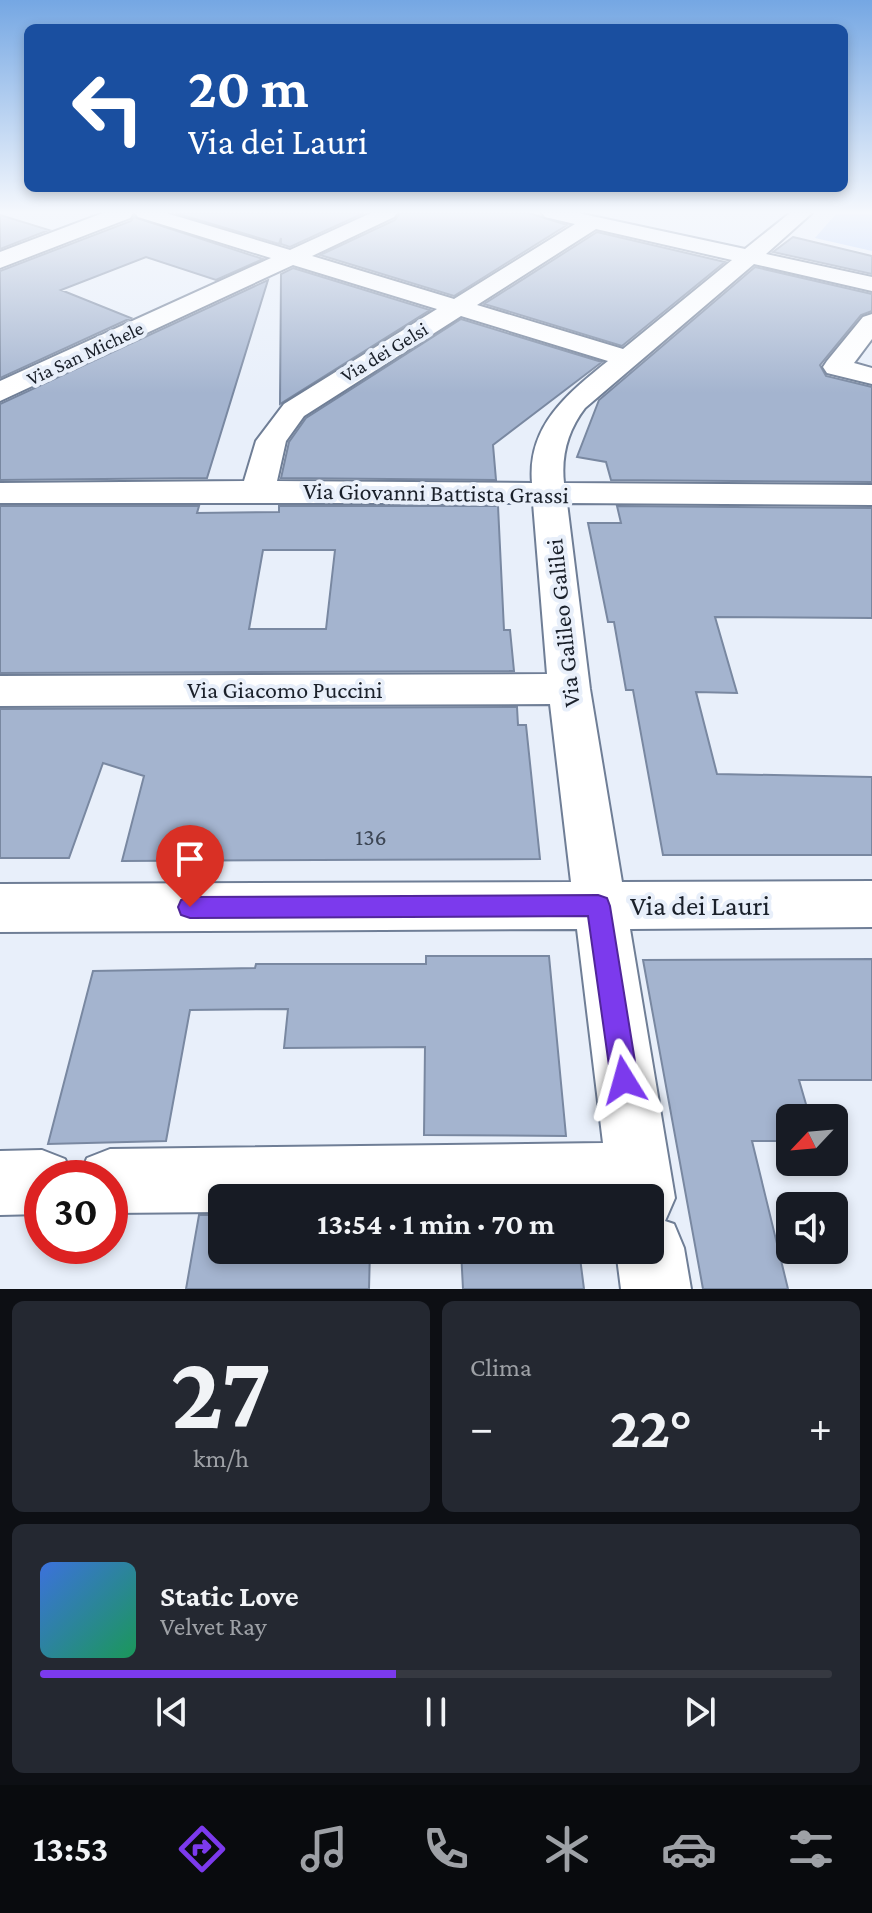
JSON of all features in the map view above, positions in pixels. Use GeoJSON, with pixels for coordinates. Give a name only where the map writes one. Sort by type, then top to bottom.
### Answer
{"type":"FeatureCollection","features":[{"type":"Feature","properties":{"kind":"street","name":"Via San Michele"},"geometry":{"type":"LineString","coordinates":[[0,392],[259,273]]}},
{"type":"Feature","properties":{"kind":"street"},"geometry":{"type":"LineString","coordinates":[[347,273],[629,359]]}},
{"type":"Feature","properties":{"kind":"street","name":"Via dei Gelsi"},"geometry":{"type":"LineString","coordinates":[[258,491],[271,441],[294,410],[512,273]]}},
{"type":"Feature","properties":{"kind":"street","name":"Via Galileo Galilei"},"geometry":{"type":"LineString","coordinates":[[640,1184],[569,689],[547,456],[557,425],[575,402],[733,273]]}},
{"type":"Feature","properties":{"kind":"street"},"geometry":{"type":"LineString","coordinates":[[824,273],[872,284]]}},
{"type":"Feature","properties":{"kind":"street"},"geometry":{"type":"LineString","coordinates":[[872,322],[837,367],[872,376]]}},
{"type":"Feature","properties":{"kind":"street","name":"Via Giovanni Battista Grassi"},"geometry":{"type":"LineString","coordinates":[[0,493],[258,491],[872,495]]}},
{"type":"Feature","properties":{"kind":"street","name":"Via Giacomo Puccini"},"geometry":{"type":"LineString","coordinates":[[0,691],[569,689]]}},
{"type":"Feature","properties":{"kind":"street","name":"Via dei Lauri"},"geometry":{"type":"LineString","coordinates":[[0,908],[872,904]]}},
{"type":"Feature","properties":{"kind":"street"},"geometry":{"type":"LineString","coordinates":[[128,1181],[428,1184]]}},
{"type":"Feature","properties":{"kind":"street"},"geometry":{"type":"LineString","coordinates":[[0,1183],[24,1182]]}},
{"type":"Feature","properties":{"kind":"street"},"geometry":{"type":"LineString","coordinates":[[652,1264],[656,1289]]}},
{"type":"Feature","properties":{"kind":"building"},"geometry":{"type":"Polygon","coordinates":[[[0,273],[104,273],[61,290],[131,318],[0,378],[0,273]]]}},
{"type":"Feature","properties":{"kind":"building"},"geometry":{"type":"Polygon","coordinates":[[[195,273],[231,273],[216,280],[195,273]]]}},
{"type":"Feature","properties":{"kind":"building"},"geometry":{"type":"Polygon","coordinates":[[[310,273],[430,310],[280,404],[281,274],[310,273]]]}},
{"type":"Feature","properties":{"kind":"building"},"geometry":{"type":"Polygon","coordinates":[[[379,273],[490,273],[454,296],[379,273]]]}},
{"type":"Feature","properties":{"kind":"building"},"geometry":{"type":"Polygon","coordinates":[[[532,273],[711,273],[622,346],[484,304],[532,273]]]}},
{"type":"Feature","properties":{"kind":"building"},"geometry":{"type":"Polygon","coordinates":[[[748,273],[782,273],[872,294],[872,311],[861,315],[820,365],[826,376],[872,387],[872,482],[611,480],[606,462],[577,457],[599,400],[748,273]]]}},
{"type":"Feature","properties":{"kind":"building"},"geometry":{"type":"Polygon","coordinates":[[[268,280],[207,478],[0,480],[0,404],[268,280]]]}},
{"type":"Feature","properties":{"kind":"building"},"geometry":{"type":"Polygon","coordinates":[[[461,319],[602,362],[493,445],[496,480],[281,478],[289,442],[306,418],[461,319]]]}},
{"type":"Feature","properties":{"kind":"building"},"geometry":{"type":"Polygon","coordinates":[[[0,506],[199,506],[197,513],[279,512],[279,506],[498,506],[504,630],[510,630],[514,671],[0,673],[0,506]],[[263,550],[249,629],[326,629],[335,550],[263,550]]]}},
{"type":"Feature","properties":{"kind":"building"},"geometry":{"type":"Polygon","coordinates":[[[617,506],[872,508],[872,618],[715,617],[737,693],[696,692],[717,774],[872,777],[872,855],[663,855],[633,690],[626,690],[614,622],[608,622],[588,523],[621,523],[617,506]]]}},
{"type":"Feature","properties":{"kind":"building"},"geometry":{"type":"Polygon","coordinates":[[[517,707],[518,725],[526,725],[540,859],[122,861],[144,776],[103,763],[69,858],[0,858],[0,709],[517,707]]]}},
{"type":"Feature","properties":{"kind":"building"},"geometry":{"type":"Polygon","coordinates":[[[426,956],[549,956],[566,1136],[424,1135],[425,1047],[284,1048],[288,1009],[190,1010],[166,1141],[48,1144],[93,971],[255,968],[256,964],[426,964],[426,956]]]}},
{"type":"Feature","properties":{"kind":"building"},"geometry":{"type":"Polygon","coordinates":[[[872,959],[872,1080],[799,1080],[806,1104],[776,1104],[776,1141],[752,1141],[776,1240],[776,1264],[782,1264],[788,1289],[703,1289],[643,960],[872,959]]]}},
{"type":"Feature","properties":{"kind":"building"},"geometry":{"type":"Polygon","coordinates":[[[199,1215],[208,1215],[208,1264],[370,1264],[369,1289],[186,1289],[199,1215]]]}},
{"type":"Feature","properties":{"kind":"building"},"geometry":{"type":"Polygon","coordinates":[[[462,1264],[581,1264],[584,1289],[463,1289],[462,1264]]]}},
{"type":"Feature","properties":{"kind":"route"},"geometry":{"type":"LineString","coordinates":[[190,907],[598,906],[624,1080]]}}]}
